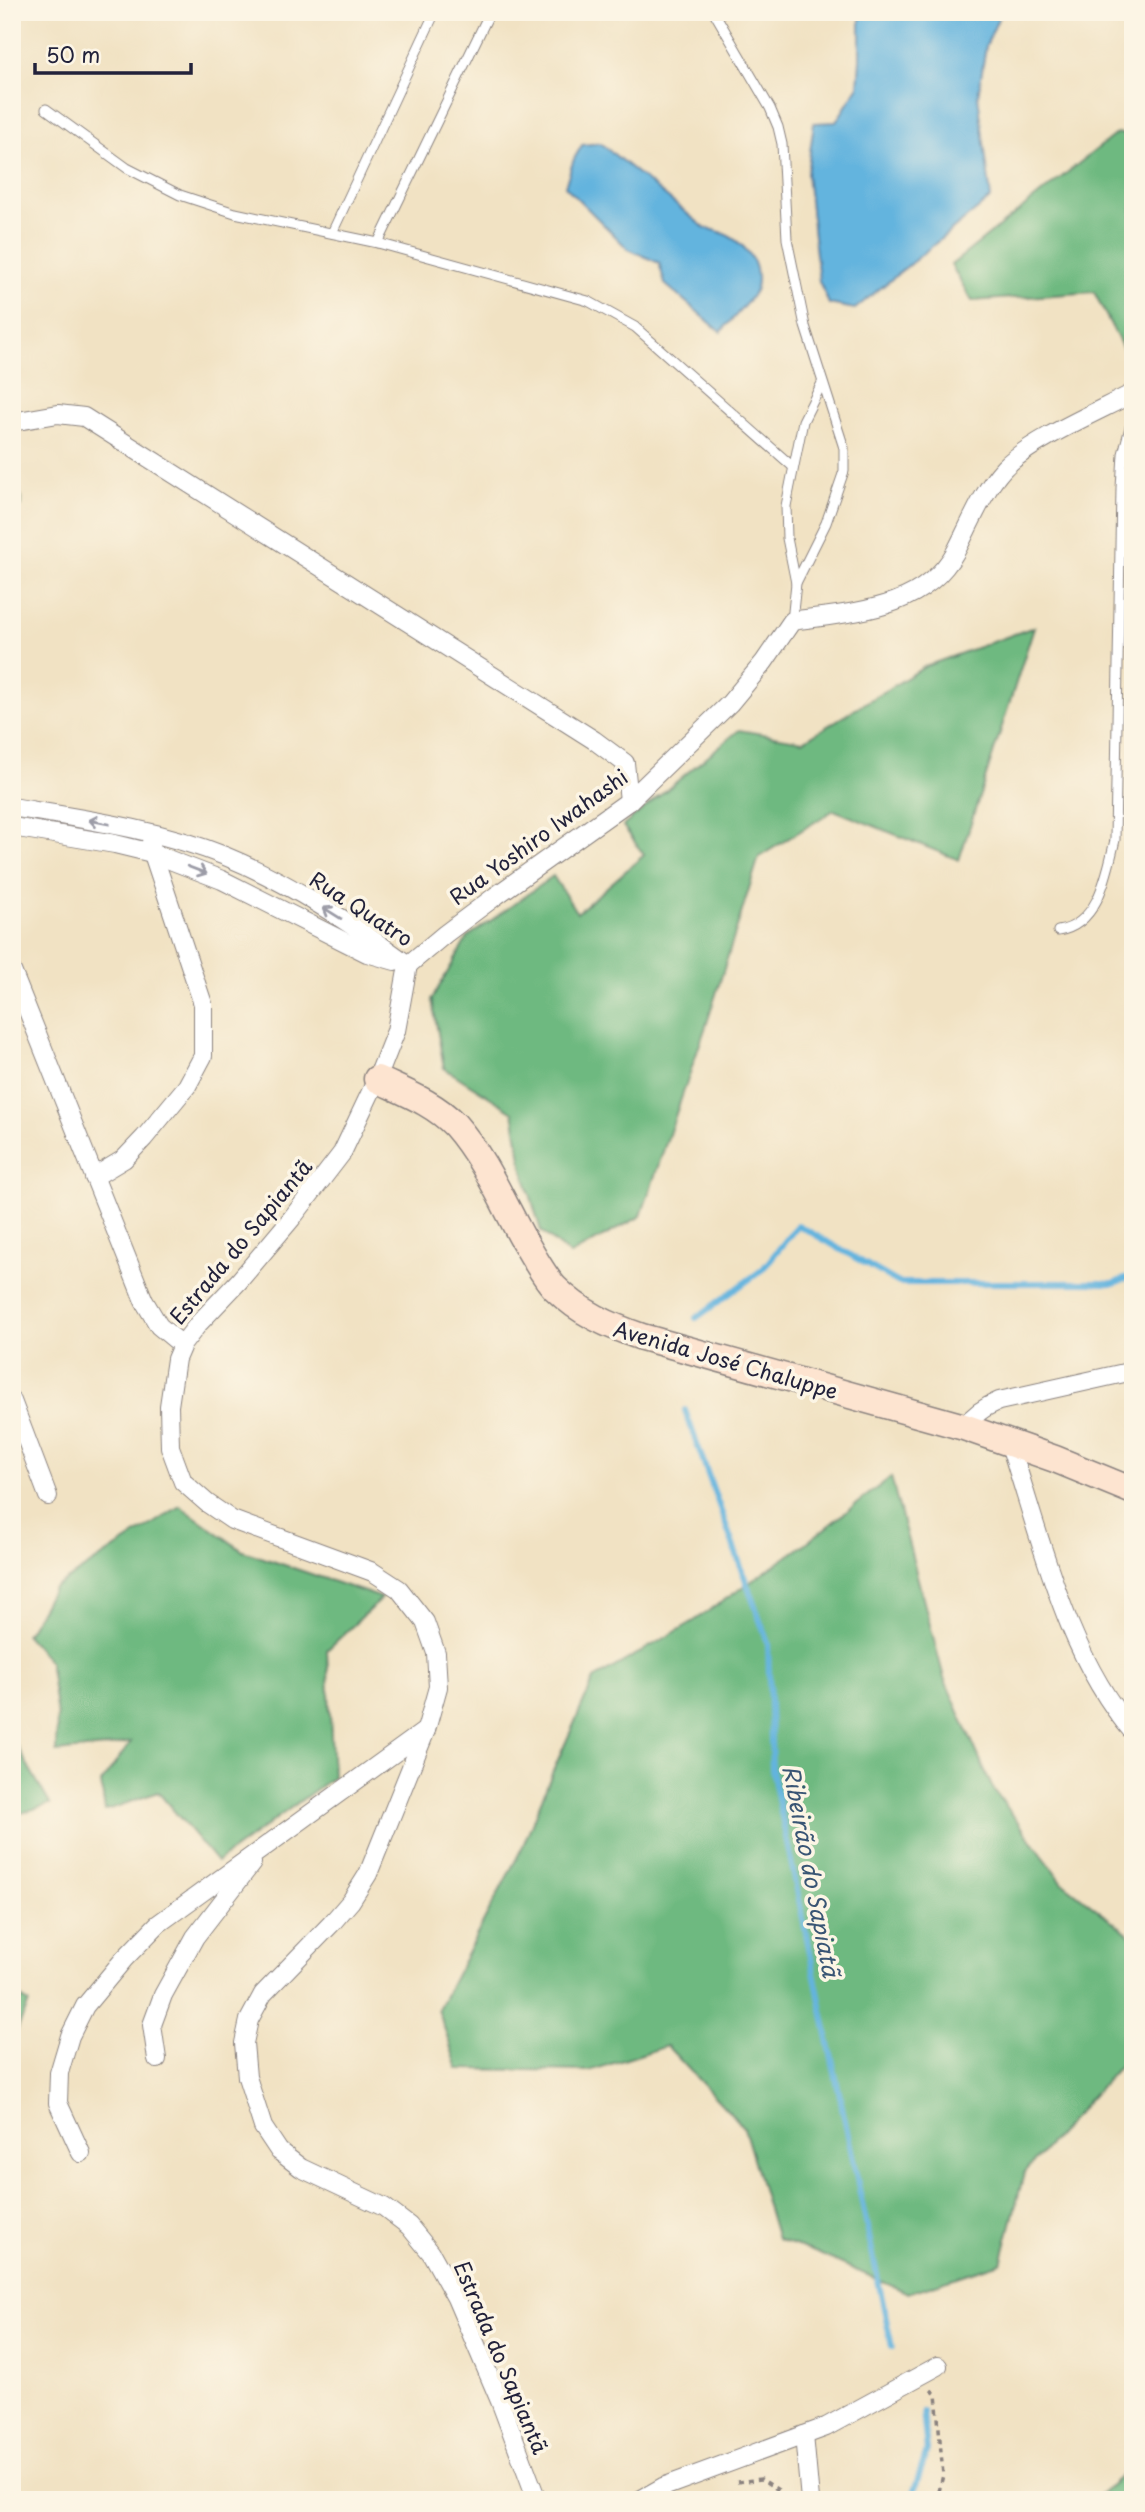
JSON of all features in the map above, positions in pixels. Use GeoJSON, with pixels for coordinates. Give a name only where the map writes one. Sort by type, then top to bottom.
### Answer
{"type":"FeatureCollection","features":[{"type":"Feature","properties":{"kind":"street"},"geometry":{"type":"LineString","coordinates":[[792,621],[866,611],[906,599],[931,581],[954,555],[989,486],[1007,466],[1034,446],[1133,393]]}},
{"type":"Feature","properties":{"kind":"street"},"geometry":{"type":"LineString","coordinates":[[12,422],[58,415],[84,417],[594,740],[625,763],[629,801]]}},
{"type":"Feature","properties":{"kind":"street","name":"Rua Yoshiro Iwahashi"},"geometry":{"type":"LineString","coordinates":[[408,965],[466,918],[629,801],[730,703],[764,662],[792,621]]}},
{"type":"Feature","properties":{"kind":"street","name":"Rua Quatro"},"geometry":{"type":"LineString","coordinates":[[12,807],[146,831],[224,855],[274,878],[369,936],[408,965]]}},
{"type":"Feature","properties":{"kind":"street","name":"Rua Quatro"},"geometry":{"type":"LineString","coordinates":[[12,827],[152,853],[222,880],[367,953],[408,965]]}},
{"type":"Feature","properties":{"kind":"street"},"geometry":{"type":"LineString","coordinates":[[94,1177],[124,1159],[144,1138],[187,1086],[203,1056],[203,1004],[146,831]]}},
{"type":"Feature","properties":{"kind":"street","name":"Estrada do Sapiantã"},"geometry":{"type":"LineString","coordinates":[[408,965],[396,1031],[342,1153],[292,1218],[182,1345],[176,1359],[169,1406],[170,1447],[183,1482],[232,1520],[373,1572],[399,1589],[425,1622],[436,1653],[438,1687],[426,1730],[368,1874],[351,1901],[331,1924],[263,1994],[249,2020],[244,2043],[247,2077],[263,2127],[279,2151],[310,2173],[384,2207],[409,2227],[431,2253],[456,2298],[500,2401],[537,2500]]}},
{"type":"Feature","properties":{"kind":"street"},"geometry":{"type":"LineString","coordinates":[[12,971],[144,1301],[159,1326],[182,1345]]}},
{"type":"Feature","properties":{"kind":"street","name":"Avenida José Chaluppe"},"geometry":{"type":"LineString","coordinates":[[377,1079],[427,1103],[453,1124],[476,1153],[536,1261],[554,1287],[606,1325],[642,1338],[964,1427],[1133,1491]]}},
{"type":"Feature","properties":{"kind":"street"},"geometry":{"type":"LineString","coordinates":[[964,1427],[973,1415],[999,1401],[1133,1371]]}},
{"type":"Feature","properties":{"kind":"street"},"geometry":{"type":"LineString","coordinates":[[12,1401],[48,1496]]}},
{"type":"Feature","properties":{"kind":"street"},"geometry":{"type":"LineString","coordinates":[[1009,1442],[1064,1610],[1090,1669],[1116,1713],[1133,1732]]}},
{"type":"Feature","properties":{"kind":"street"},"geometry":{"type":"LineString","coordinates":[[80,2153],[58,2103],[59,2073],[70,2036],[85,2006],[124,1959],[158,1924],[426,1730]]}},
{"type":"Feature","properties":{"kind":"street"},"geometry":{"type":"LineString","coordinates":[[157,2059],[152,2025],[163,1995],[195,1937],[264,1847]]}},
{"type":"Feature","properties":{"kind":"street"},"geometry":{"type":"LineString","coordinates":[[640,2500],[663,2487],[826,2427],[938,2366]]}},
{"type":"Feature","properties":{"kind":"street"},"geometry":{"type":"LineString","coordinates":[[804,2435],[810,2500]]}},
{"type":"Feature","properties":{"kind":"lane"},"geometry":{"type":"LineString","coordinates":[[332,233],[435,12]]}},
{"type":"Feature","properties":{"kind":"lane"},"geometry":{"type":"LineString","coordinates":[[378,243],[489,12]]}},
{"type":"Feature","properties":{"kind":"lane"},"geometry":{"type":"LineString","coordinates":[[714,12],[770,108],[778,127],[782,144],[787,239],[805,326],[844,448],[844,471],[826,523],[796,583]]}},
{"type":"Feature","properties":{"kind":"lane"},"geometry":{"type":"LineString","coordinates":[[46,109],[127,168],[180,195],[235,214],[378,243],[588,301],[635,327],[792,466]]}},
{"type":"Feature","properties":{"kind":"lane"},"geometry":{"type":"LineString","coordinates":[[792,621],[796,583],[787,538],[786,506],[803,421],[822,383]]}},
{"type":"Feature","properties":{"kind":"lane"},"geometry":{"type":"LineString","coordinates":[[1058,931],[1071,929],[1091,910],[1104,883],[1115,840],[1121,488],[1124,454],[1133,416]]}},
{"type":"Feature","properties":{"kind":"path"},"geometry":{"type":"LineString","coordinates":[[925,2392],[931,2390],[936,2394],[943,2475],[937,2500]]}},
{"type":"Feature","properties":{"kind":"path"},"geometry":{"type":"LineString","coordinates":[[736,2482],[761,2479],[780,2491],[782,2500]]}},
{"type":"Feature","properties":{"kind":"green space"},"geometry":{"type":"Polygon","coordinates":[[[1117,133],[1133,137],[1132,366],[1094,292],[972,301],[951,265],[1117,133]]]}},
{"type":"Feature","properties":{"kind":"green space"},"geometry":{"type":"Polygon","coordinates":[[[12,450],[22,506],[12,508],[12,450]]]}},
{"type":"Feature","properties":{"kind":"green space"},"geometry":{"type":"Polygon","coordinates":[[[1034,627],[959,860],[834,810],[759,857],[706,1026],[641,1216],[570,1255],[541,1231],[523,1170],[513,1112],[444,1068],[432,999],[468,937],[553,876],[577,913],[644,855],[623,826],[739,730],[803,741],[926,666],[1034,627]]]}},
{"type":"Feature","properties":{"kind":"green space"},"geometry":{"type":"Polygon","coordinates":[[[891,1477],[944,1678],[992,1787],[1063,1883],[1133,1937],[1133,2050],[1024,2173],[1001,2263],[908,2293],[817,2253],[777,2239],[744,2128],[667,2046],[589,2071],[458,2069],[438,2009],[522,1848],[594,1679],[694,1621],[801,1547],[891,1477]]]}},
{"type":"Feature","properties":{"kind":"green space"},"geometry":{"type":"Polygon","coordinates":[[[180,1506],[243,1551],[382,1598],[327,1650],[333,1777],[217,1862],[158,1792],[105,1811],[101,1783],[131,1742],[56,1752],[57,1715],[49,1661],[26,1635],[53,1589],[180,1506]]]}},
{"type":"Feature","properties":{"kind":"green space"},"geometry":{"type":"Polygon","coordinates":[[[12,1738],[50,1804],[12,1816],[12,1738]]]}},
{"type":"Feature","properties":{"kind":"green space"},"geometry":{"type":"Polygon","coordinates":[[[12,1992],[29,2003],[12,2041],[12,1992]]]}},
{"type":"Feature","properties":{"kind":"green space"},"geometry":{"type":"Polygon","coordinates":[[[1133,2466],[1133,2500],[1093,2500],[1133,2466]]]}},
{"type":"Feature","properties":{"kind":"water"},"geometry":{"type":"Polygon","coordinates":[[[860,12],[1001,12],[986,46],[978,96],[991,198],[855,309],[829,304],[819,281],[807,174],[814,123],[836,122],[858,87],[860,12]]]}},
{"type":"Feature","properties":{"kind":"water"},"geometry":{"type":"Polygon","coordinates":[[[600,143],[705,228],[736,240],[751,256],[757,276],[756,288],[746,304],[721,332],[665,284],[659,263],[628,249],[565,186],[582,145],[600,143]]]}},
{"type":"Feature","properties":{"kind":"waterway"},"geometry":{"type":"LineString","coordinates":[[696,1318],[762,1270],[798,1225],[899,1283],[1114,1283],[1133,1276]]}},
{"type":"Feature","properties":{"kind":"waterway","name":"Ribeirão do Sapiatã"},"geometry":{"type":"LineString","coordinates":[[685,1410],[768,1643],[772,1770],[892,2347]]}},
{"type":"Feature","properties":{"kind":"waterway","name":"Ribeirão do Sapiatã"},"geometry":{"type":"LineString","coordinates":[[911,2500],[927,2451],[923,2411]]}}]}
